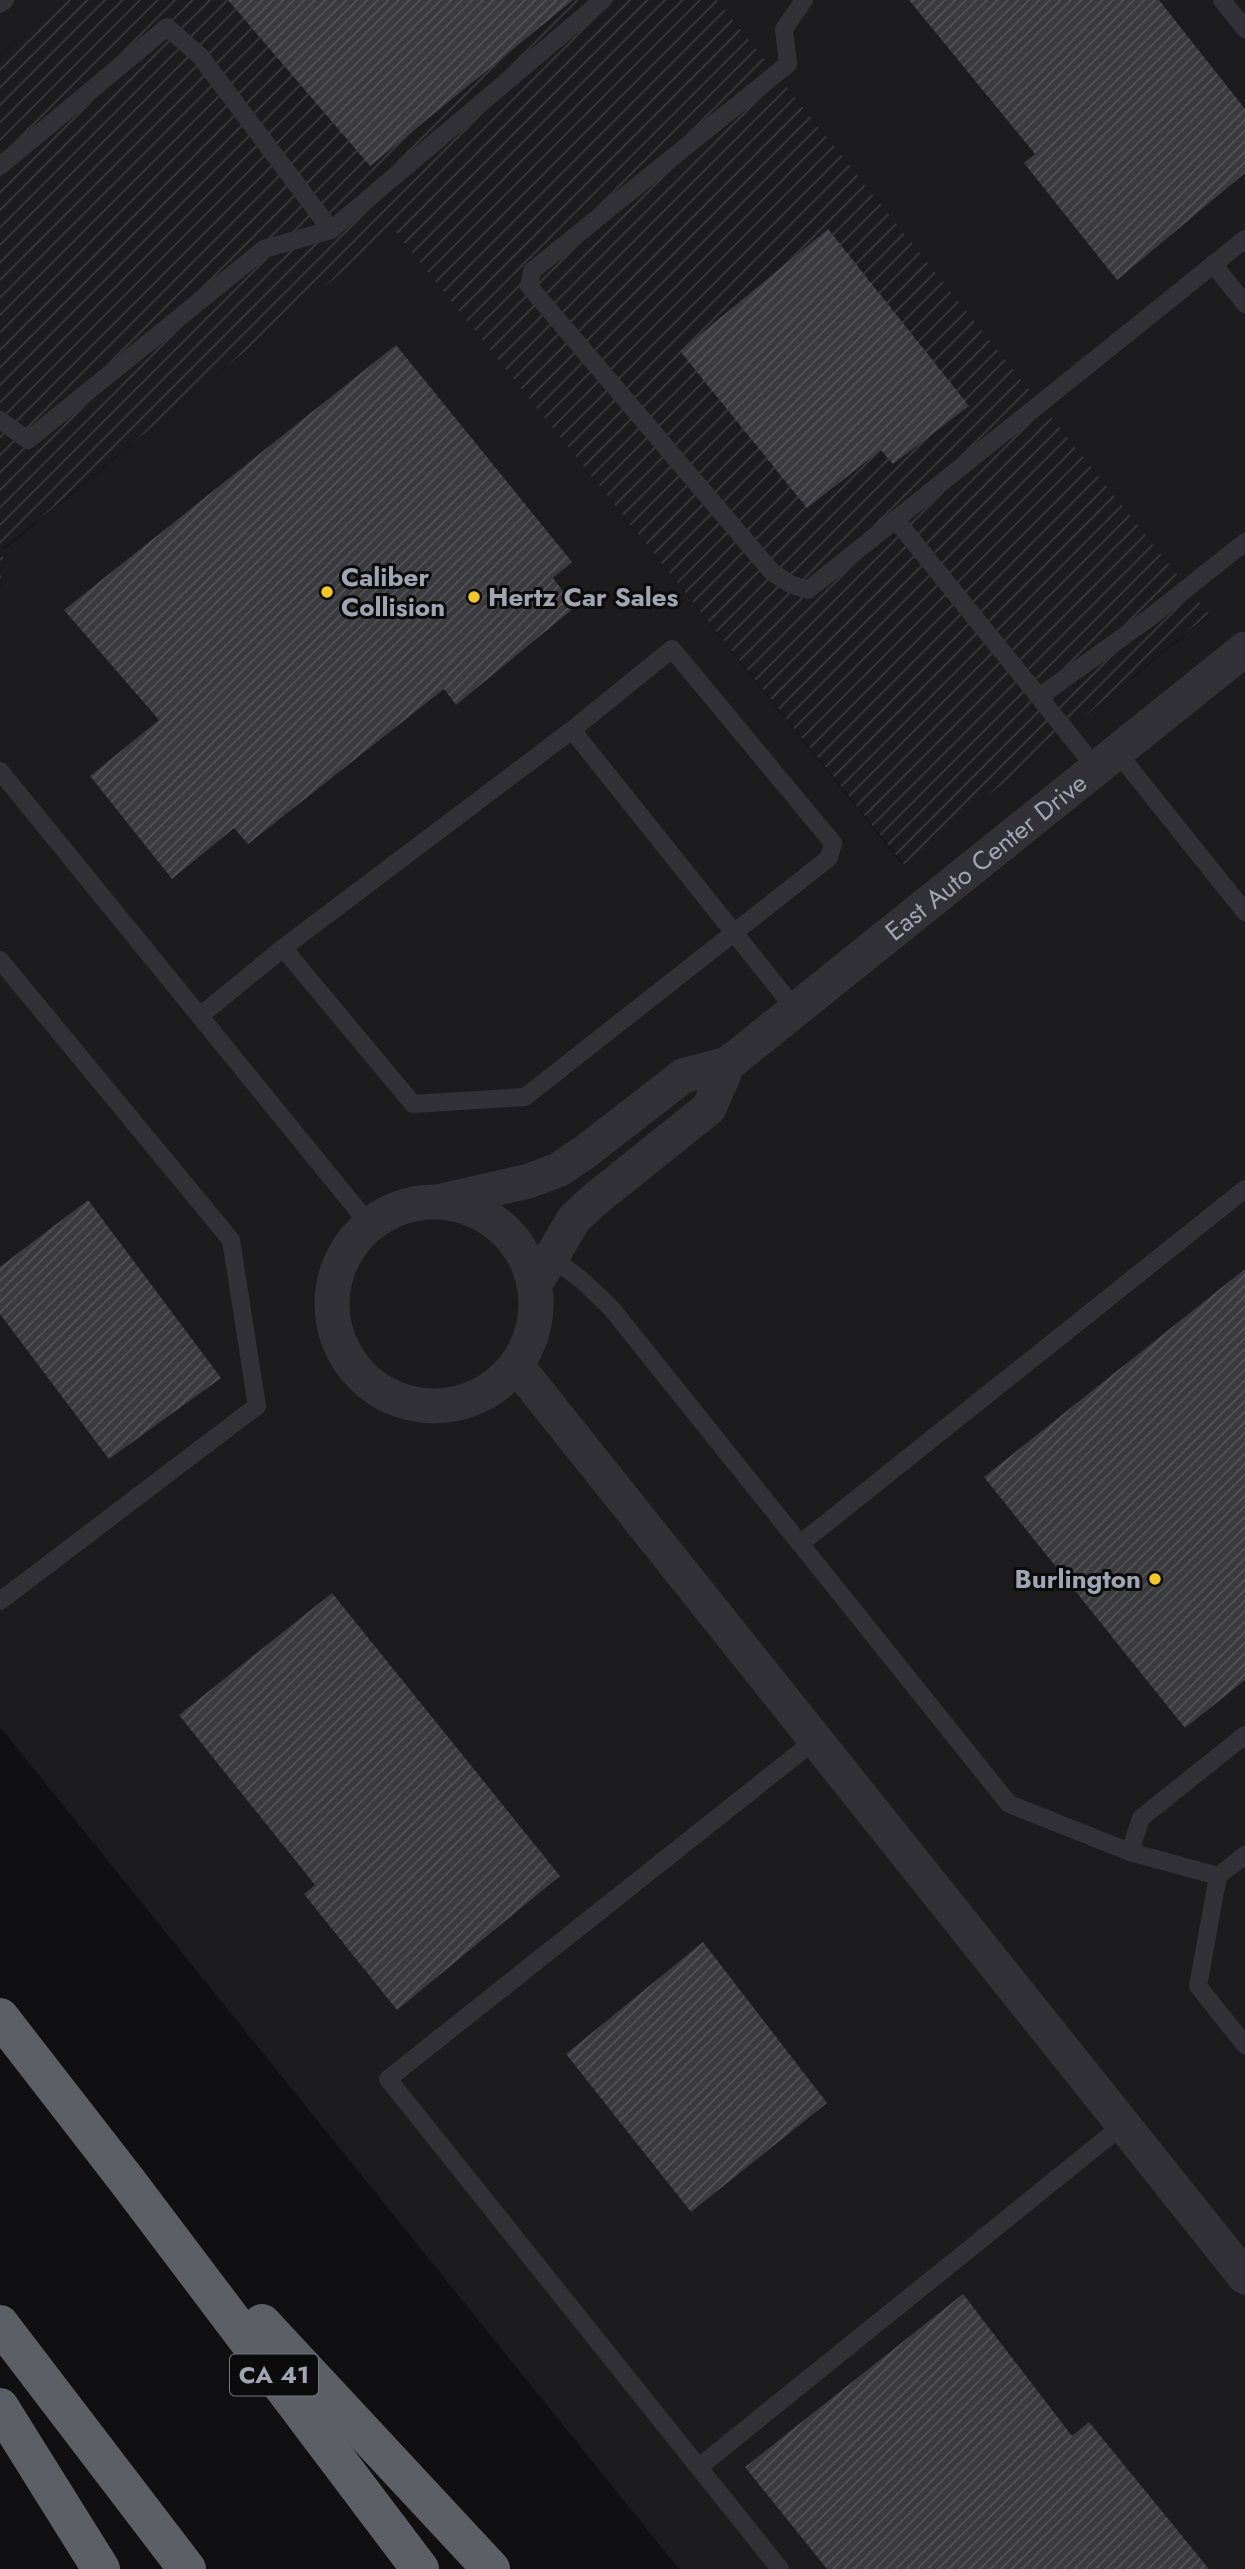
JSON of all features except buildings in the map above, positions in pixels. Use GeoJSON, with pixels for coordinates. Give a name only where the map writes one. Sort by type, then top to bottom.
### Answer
{"type":"FeatureCollection","features":[{"type":"Feature","properties":{"kind":"highway","name":"CA 41"},"geometry":{"type":"LineString","coordinates":[[0,2017],[420,2569]]}},
{"type":"Feature","properties":{"kind":"highway"},"geometry":{"type":"LineString","coordinates":[[128,2182],[491,2569]]}},
{"type":"Feature","properties":{"kind":"highway"},"geometry":{"type":"LineString","coordinates":[[0,2324],[187,2569]]}},
{"type":"Feature","properties":{"kind":"highway"},"geometry":{"type":"LineString","coordinates":[[0,2407],[101,2569]]}},
{"type":"Feature","properties":{"kind":"street","name":"East Auto Center Drive"},"geometry":{"type":"LineString","coordinates":[[442,1201],[529,1181],[558,1170],[683,1076],[728,1064],[1245,649]]}},
{"type":"Feature","properties":{"kind":"street","name":"East Auto Center Drive"},"geometry":{"type":"LineString","coordinates":[[543,1272],[574,1219],[709,1108],[728,1064]]}},
{"type":"Feature","properties":{"kind":"street"},"geometry":{"type":"LineString","coordinates":[[442,1201],[466,1206],[488,1216],[507,1231],[522,1250],[532,1273],[543,1272],[535,1321],[528,1344],[516,1365],[499,1383],[478,1396],[448,1406],[416,1405],[386,1395],[360,1376],[341,1350],[332,1319],[332,1287],[342,1257],[369,1224],[387,1212],[418,1202],[442,1201]]}},
{"type":"Feature","properties":{"kind":"street"},"geometry":{"type":"LineString","coordinates":[[516,1365],[1245,2277]]}},
{"type":"Feature","properties":{"kind":"lane"},"geometry":{"type":"LineString","coordinates":[[0,4],[5,0]]}},
{"type":"Feature","properties":{"kind":"lane"},"geometry":{"type":"LineString","coordinates":[[0,420],[28,440],[264,250],[331,230],[603,0]]}},
{"type":"Feature","properties":{"kind":"lane"},"geometry":{"type":"LineString","coordinates":[[804,0],[784,29],[788,64],[531,271],[529,286],[772,572],[790,584],[808,590],[1245,239]]}},
{"type":"Feature","properties":{"kind":"lane"},"geometry":{"type":"LineString","coordinates":[[1222,0],[1245,29]]}},
{"type":"Feature","properties":{"kind":"lane"},"geometry":{"type":"LineString","coordinates":[[0,166],[167,27],[200,56],[331,230]]}},
{"type":"Feature","properties":{"kind":"lane"},"geometry":{"type":"LineString","coordinates":[[1213,264],[1245,304]]}},
{"type":"Feature","properties":{"kind":"lane"},"geometry":{"type":"LineString","coordinates":[[896,520],[1039,697],[1106,760],[1245,912]]}},
{"type":"Feature","properties":{"kind":"lane"},"geometry":{"type":"LineString","coordinates":[[1039,697],[1148,619],[1245,542]]}},
{"type":"Feature","properties":{"kind":"lane"},"geometry":{"type":"LineString","coordinates":[[200,1016],[283,948],[572,730],[672,649],[833,843],[829,858],[525,1097],[413,1104],[283,948]]}},
{"type":"Feature","properties":{"kind":"lane"},"geometry":{"type":"LineString","coordinates":[[572,730],[795,1009]]}},
{"type":"Feature","properties":{"kind":"lane"},"geometry":{"type":"LineString","coordinates":[[0,771],[369,1224]]}},
{"type":"Feature","properties":{"kind":"lane"},"geometry":{"type":"LineString","coordinates":[[0,960],[232,1240],[257,1406],[0,1601]]}},
{"type":"Feature","properties":{"kind":"lane"},"geometry":{"type":"LineString","coordinates":[[800,1544],[1245,1189]]}},
{"type":"Feature","properties":{"kind":"lane"},"geometry":{"type":"LineString","coordinates":[[543,1272],[584,1282],[611,1308],[1009,1804],[1130,1852],[1218,1876]]}},
{"type":"Feature","properties":{"kind":"lane"},"geometry":{"type":"LineString","coordinates":[[1130,1852],[1141,1818],[1245,1735]]}},
{"type":"Feature","properties":{"kind":"lane"},"geometry":{"type":"LineString","coordinates":[[780,2569],[388,2079],[814,1741]]}},
{"type":"Feature","properties":{"kind":"lane"},"geometry":{"type":"LineString","coordinates":[[1245,1855],[1218,1876],[1198,1986],[1245,2045]]}},
{"type":"Feature","properties":{"kind":"lane"},"geometry":{"type":"LineString","coordinates":[[699,2467],[1123,2125]]}},
{"type":"Feature","properties":{"kind":"shaded area"},"geometry":{"type":"Polygon","coordinates":[[[0,0],[67,0],[0,55],[0,0]]]}},
{"type":"Feature","properties":{"kind":"shaded area"},"geometry":{"type":"Polygon","coordinates":[[[67,0],[717,0],[1209,614],[904,865],[394,230],[4,548],[0,588],[0,55],[67,0]]]}},
{"type":"Feature","properties":{"kind":"shaded area"},"geometry":{"type":"Polygon","coordinates":[[[717,0],[1245,0],[1245,2569],[679,2569],[0,1727],[0,588],[4,549],[394,229],[903,865],[1209,615],[717,0]]]}},
{"type":"Feature","properties":{"kind":"place","name":"Caliber Collision"},"geometry":{"type":"Point","coordinates":[327,592]}},
{"type":"Feature","properties":{"kind":"place","name":"Hertz Car Sales"},"geometry":{"type":"Point","coordinates":[474,597]}},
{"type":"Feature","properties":{"kind":"place","name":"Burlington"},"geometry":{"type":"Point","coordinates":[1155,1579]}}]}
